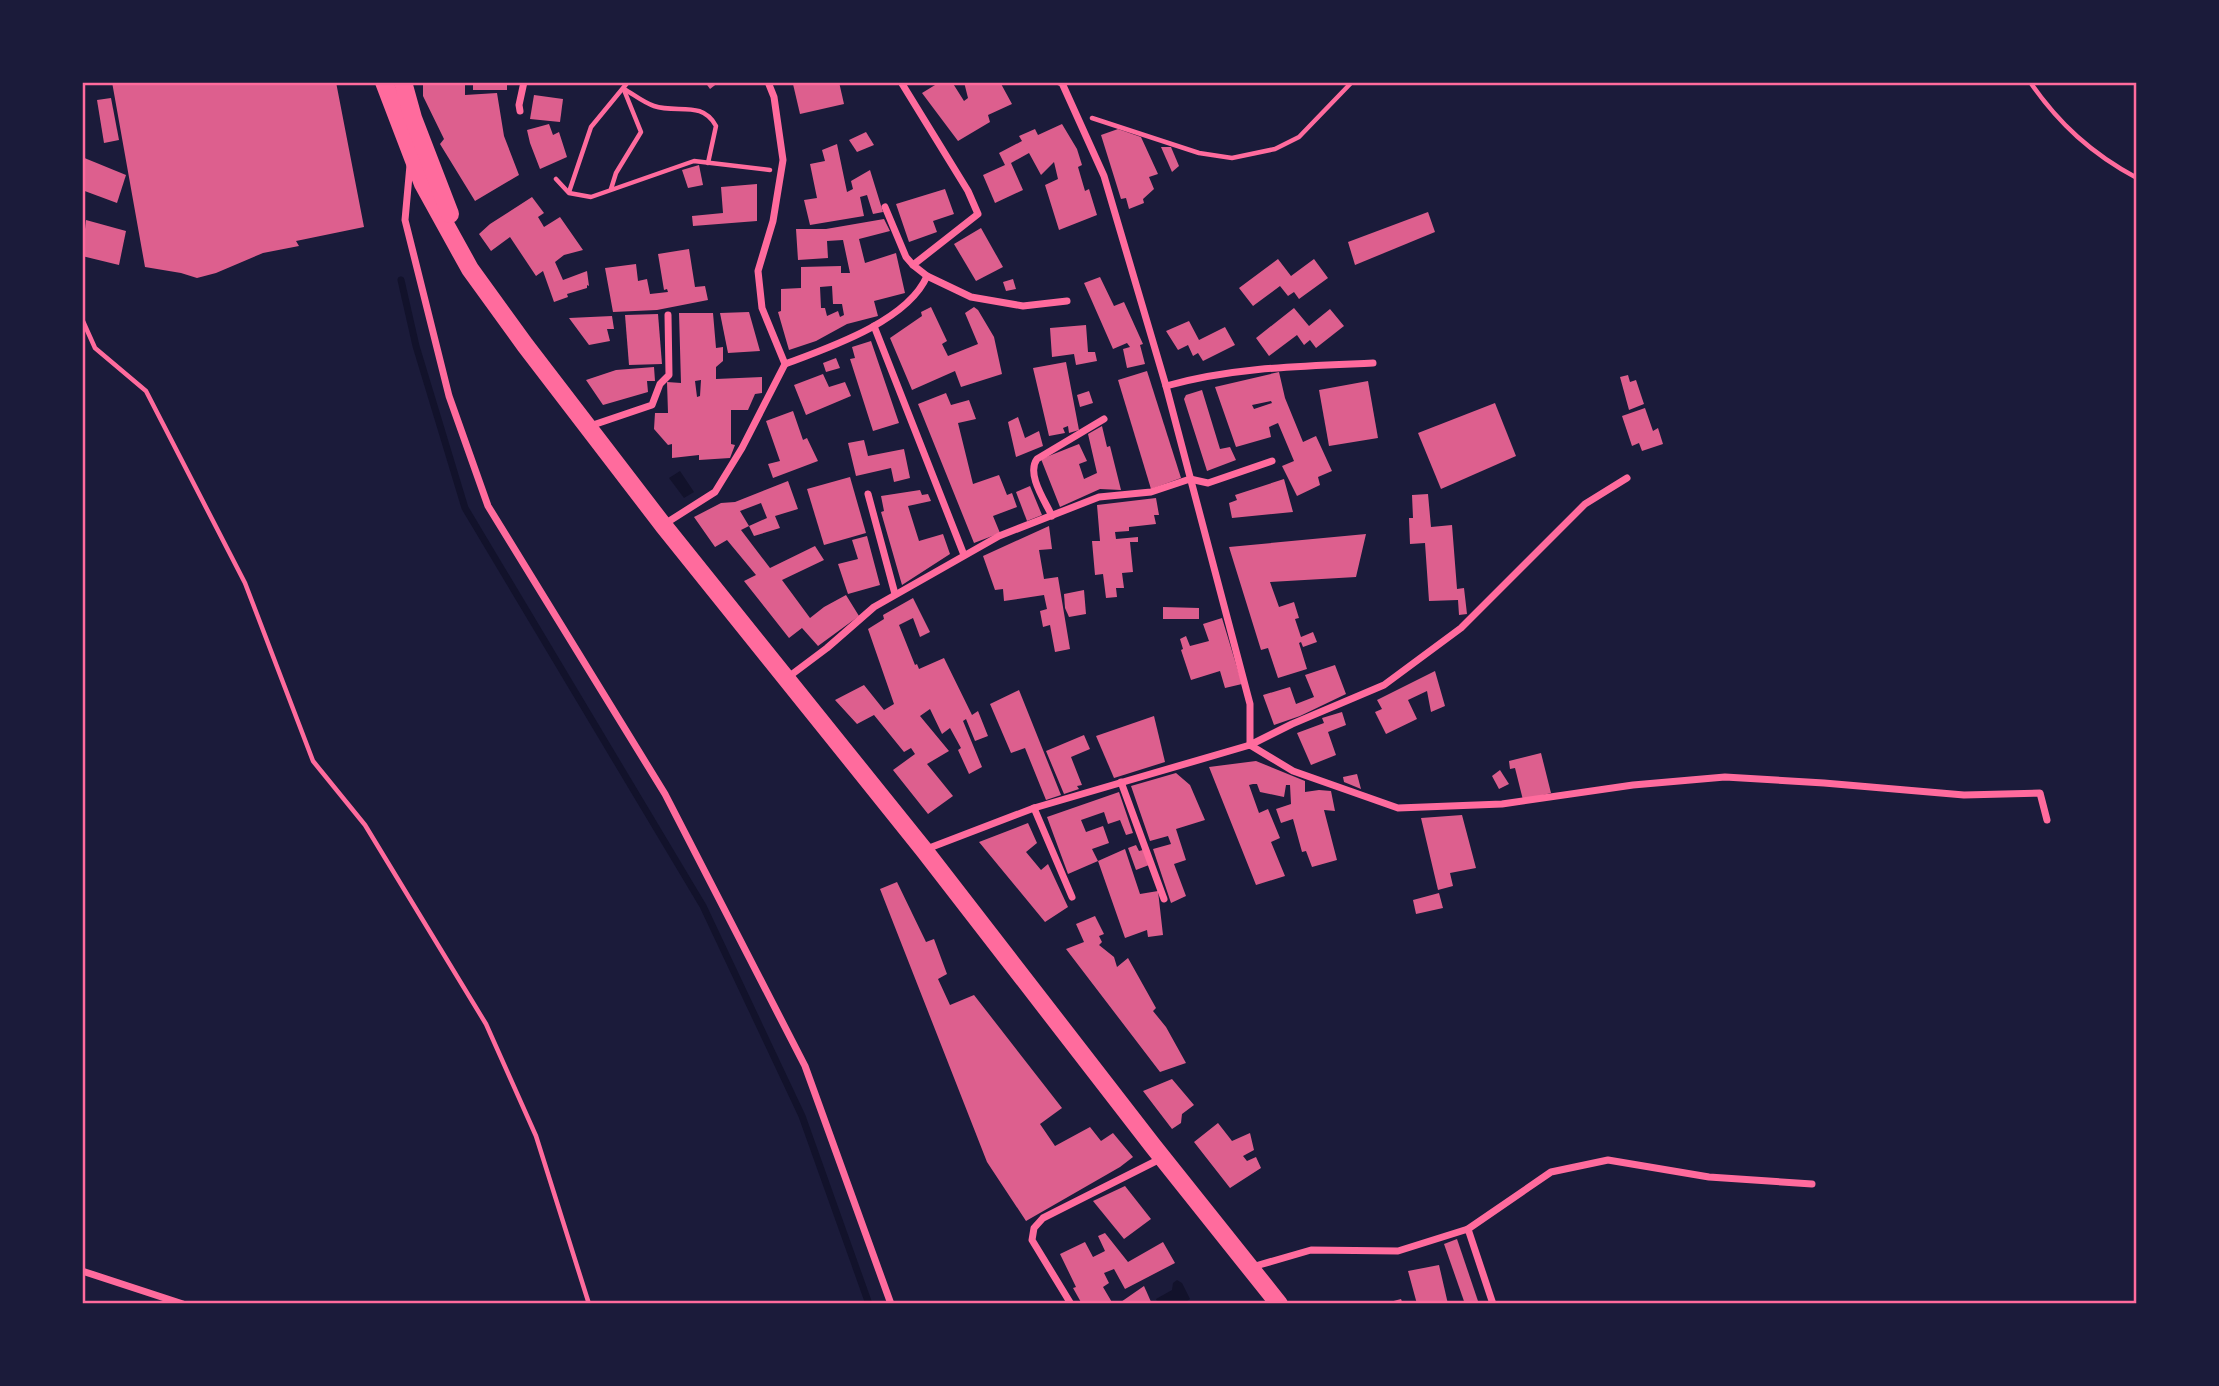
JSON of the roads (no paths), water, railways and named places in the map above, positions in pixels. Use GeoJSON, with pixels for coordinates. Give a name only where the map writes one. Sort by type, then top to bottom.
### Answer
{"type":"FeatureCollection","features":[{"type":"Feature","properties":{"kind":"main road"},"geometry":{"type":"LineString","coordinates":[[384,82],[423,184],[470,270],[663,525],[924,850],[1279,1304]]}},
{"type":"Feature","properties":{"kind":"main road"},"geometry":{"type":"LineString","coordinates":[[406,82],[413,118],[470,270]]}},
{"type":"Feature","properties":{"kind":"street"},"geometry":{"type":"LineString","coordinates":[[520,111],[524,82]]}},
{"type":"Feature","properties":{"kind":"street"},"geometry":{"type":"LineString","coordinates":[[768,82],[776,110],[783,160],[773,220],[758,271],[762,308],[785,364]]}},
{"type":"Feature","properties":{"kind":"street"},"geometry":{"type":"LineString","coordinates":[[901,82],[968,191],[978,214],[914,265]]}},
{"type":"Feature","properties":{"kind":"street"},"geometry":{"type":"LineString","coordinates":[[1059,82],[1062,83],[1104,176],[1166,386],[1250,705],[1250,745]]}},
{"type":"Feature","properties":{"kind":"street"},"geometry":{"type":"LineString","coordinates":[[411,154],[405,220],[449,396],[488,506],[665,794],[805,1066],[891,1304]]}},
{"type":"Feature","properties":{"kind":"street"},"geometry":{"type":"LineString","coordinates":[[885,206],[906,257],[927,276],[971,297],[1023,306],[1068,301]]}},
{"type":"Feature","properties":{"kind":"street"},"geometry":{"type":"LineString","coordinates":[[663,525],[715,492],[742,448],[785,364],[874,326],[922,289],[927,276]]}},
{"type":"Feature","properties":{"kind":"street"},"geometry":{"type":"LineString","coordinates":[[587,427],[652,405],[660,383],[669,375],[668,315]]}},
{"type":"Feature","properties":{"kind":"street"},"geometry":{"type":"LineString","coordinates":[[874,326],[964,555]]}},
{"type":"Feature","properties":{"kind":"street"},"geometry":{"type":"LineString","coordinates":[[1166,386],[1206,376],[1298,366],[1373,363]]}},
{"type":"Feature","properties":{"kind":"street"},"geometry":{"type":"LineString","coordinates":[[1052,516],[1033,473],[1033,465],[1037,459],[1104,419]]}},
{"type":"Feature","properties":{"kind":"street"},"geometry":{"type":"LineString","coordinates":[[786,678],[827,649],[874,607],[999,536],[1099,498],[1151,492],[1190,479],[1208,483],[1272,461]]}},
{"type":"Feature","properties":{"kind":"street"},"geometry":{"type":"LineString","coordinates":[[924,850],[1034,808],[1250,745],[1384,685],[1461,628],[1585,504],[1627,478]]}},
{"type":"Feature","properties":{"kind":"street"},"geometry":{"type":"LineString","coordinates":[[868,494],[895,594]]}},
{"type":"Feature","properties":{"kind":"street"},"geometry":{"type":"LineString","coordinates":[[1250,745],[1293,772],[1398,808],[1502,804],[1633,785],[1725,778],[1964,795],[2040,793],[2047,820]]}},
{"type":"Feature","properties":{"kind":"street"},"geometry":{"type":"LineString","coordinates":[[1121,782],[1164,899]]}},
{"type":"Feature","properties":{"kind":"street"},"geometry":{"type":"LineString","coordinates":[[1034,808],[1072,898]]}},
{"type":"Feature","properties":{"kind":"street"},"geometry":{"type":"LineString","coordinates":[[1071,1304],[1032,1240],[1034,1228],[1043,1219],[1162,1157]]}},
{"type":"Feature","properties":{"kind":"street"},"geometry":{"type":"LineString","coordinates":[[1251,1267],[1311,1250],[1398,1251],[1468,1229],[1551,1172],[1608,1160],[1709,1177],[1812,1184]]}},
{"type":"Feature","properties":{"kind":"street"},"geometry":{"type":"LineString","coordinates":[[1468,1229],[1493,1304]]}},
{"type":"Feature","properties":{"kind":"street"},"geometry":{"type":"LineString","coordinates":[[82,1271],[183,1304]]}},
{"type":"Feature","properties":{"kind":"waterway"},"geometry":{"type":"LineString","coordinates":[[401,280],[416,346],[465,508],[703,906],[802,1116],[869,1304]]}}]}
